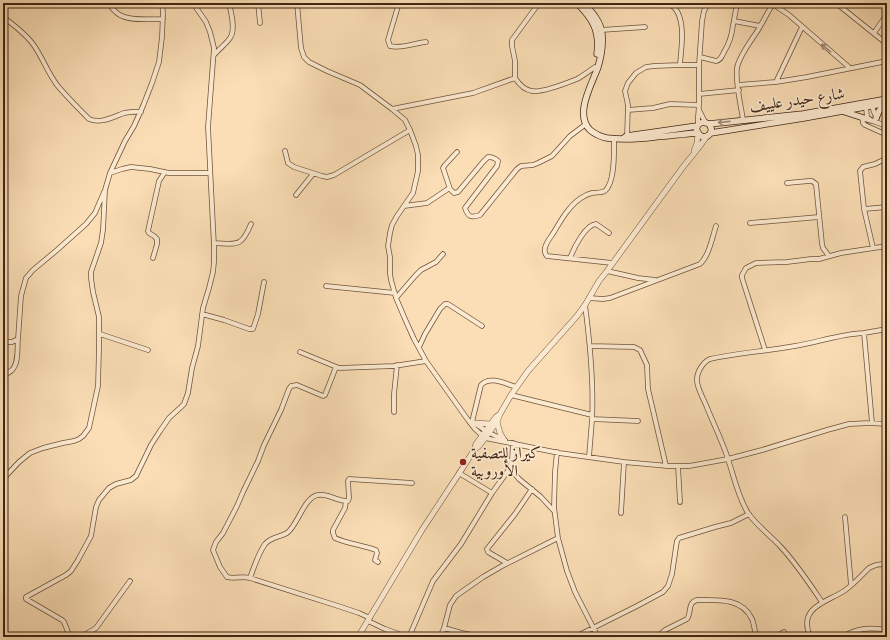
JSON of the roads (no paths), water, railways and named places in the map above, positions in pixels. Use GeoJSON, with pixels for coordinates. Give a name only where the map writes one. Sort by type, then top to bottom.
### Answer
{"type":"FeatureCollection","features":[{"type":"Feature","properties":{"kind":"main road"},"geometry":{"type":"LineString","coordinates":[[577,3],[587,12],[596,31],[598,49],[596,69]]}},
{"type":"Feature","properties":{"kind":"main road"},"geometry":{"type":"LineString","coordinates":[[584,3],[588,6],[596,18],[600,26],[602,37],[601,50],[585,104],[584,112],[586,124],[589,129],[596,134],[607,138],[625,138],[698,134],[702,137],[709,135],[711,127],[707,123],[702,122],[698,126],[680,130],[625,138]]}},
{"type":"Feature","properties":{"kind":"main road"},"geometry":{"type":"LineString","coordinates":[[876,118],[878,111],[886,102]]}},
{"type":"Feature","properties":{"kind":"main road","name":"شارع حيدر علييف"},"geometry":{"type":"LineString","coordinates":[[707,123],[803,114],[886,102]]}},
{"type":"Feature","properties":{"kind":"main road","name":"شارع حيدر علييف"},"geometry":{"type":"LineString","coordinates":[[709,135],[843,112],[886,102]]}},
{"type":"Feature","properties":{"kind":"main road"},"geometry":{"type":"LineString","coordinates":[[843,112],[870,120]]}},
{"type":"Feature","properties":{"kind":"main road"},"geometry":{"type":"LineString","coordinates":[[698,126],[698,134]]}},
{"type":"Feature","properties":{"kind":"street"},"geometry":{"type":"LineString","coordinates":[[108,3],[121,16],[132,18],[163,19]]}},
{"type":"Feature","properties":{"kind":"street"},"geometry":{"type":"LineString","coordinates":[[3,375],[10,372],[15,366],[17,359],[21,296],[26,278],[32,270],[86,224],[95,213],[105,190],[110,173],[141,112],[159,62],[162,43],[162,3]]}},
{"type":"Feature","properties":{"kind":"street"},"geometry":{"type":"LineString","coordinates":[[70,637],[62,620],[26,599],[26,597],[71,571],[92,534],[96,507],[99,500],[109,488],[116,484],[131,480],[136,476],[151,445],[169,418],[184,404],[188,393],[192,368],[198,346],[202,314],[213,272],[214,243],[208,127],[214,48],[206,22],[193,3]]}},
{"type":"Feature","properties":{"kind":"street"},"geometry":{"type":"LineString","coordinates":[[214,55],[231,38],[233,32],[232,14],[229,3]]}},
{"type":"Feature","properties":{"kind":"street"},"geometry":{"type":"LineString","coordinates":[[258,3],[260,23]]}},
{"type":"Feature","properties":{"kind":"street"},"geometry":{"type":"LineString","coordinates":[[297,3],[301,48],[306,60],[316,66],[360,85],[392,108],[405,120],[410,130],[418,155],[418,171],[413,193],[392,225],[388,240],[390,274],[396,296],[414,339],[426,361],[472,422],[485,434],[513,443],[557,452],[624,462],[666,466],[689,466],[762,450],[840,426],[858,423],[887,424]]}},
{"type":"Feature","properties":{"kind":"street"},"geometry":{"type":"LineString","coordinates":[[399,3],[388,40],[390,46],[394,47],[426,42]]}},
{"type":"Feature","properties":{"kind":"street"},"geometry":{"type":"LineString","coordinates":[[539,3],[512,40],[515,60],[515,78],[520,85],[527,90],[538,91],[578,78],[596,69]]}},
{"type":"Feature","properties":{"kind":"street"},"geometry":{"type":"LineString","coordinates":[[669,3],[677,12],[681,21],[680,65]]}},
{"type":"Feature","properties":{"kind":"street"},"geometry":{"type":"LineString","coordinates":[[698,126],[703,17],[708,3]]}},
{"type":"Feature","properties":{"kind":"street"},"geometry":{"type":"LineString","coordinates":[[700,57],[716,61],[719,60],[728,46],[738,3]]}},
{"type":"Feature","properties":{"kind":"street"},"geometry":{"type":"LineString","coordinates":[[743,120],[738,88],[737,72],[739,63],[772,3],[789,15],[850,68]]}},
{"type":"Feature","properties":{"kind":"street"},"geometry":{"type":"LineString","coordinates":[[836,3],[887,44]]}},
{"type":"Feature","properties":{"kind":"street"},"geometry":{"type":"LineString","coordinates":[[874,33],[887,14]]}},
{"type":"Feature","properties":{"kind":"street"},"geometry":{"type":"LineString","coordinates":[[3,17],[31,42],[51,76],[89,119],[100,121],[132,112],[141,112]]}},
{"type":"Feature","properties":{"kind":"street"},"geometry":{"type":"LineString","coordinates":[[734,21],[760,26]]}},
{"type":"Feature","properties":{"kind":"street"},"geometry":{"type":"LineString","coordinates":[[776,82],[802,27]]}},
{"type":"Feature","properties":{"kind":"street"},"geometry":{"type":"LineString","coordinates":[[601,30],[645,28]]}},
{"type":"Feature","properties":{"kind":"street"},"geometry":{"type":"LineString","coordinates":[[699,94],[813,76],[887,61]]}},
{"type":"Feature","properties":{"kind":"street"},"geometry":{"type":"LineString","coordinates":[[625,138],[628,110],[626,88],[631,79],[640,70],[646,67],[654,66],[700,65]]}},
{"type":"Feature","properties":{"kind":"street"},"geometry":{"type":"LineString","coordinates":[[392,108],[473,93],[515,78]]}},
{"type":"Feature","properties":{"kind":"street"},"geometry":{"type":"LineString","coordinates":[[628,110],[653,108],[670,104],[699,107]]}},
{"type":"Feature","properties":{"kind":"street"},"geometry":{"type":"LineString","coordinates":[[872,106],[876,118],[880,123]]}},
{"type":"Feature","properties":{"kind":"street"},"geometry":{"type":"LineString","coordinates":[[699,107],[707,123]]}},
{"type":"Feature","properties":{"kind":"street"},"geometry":{"type":"LineString","coordinates":[[866,107],[867,117],[870,120],[887,126]]}},
{"type":"Feature","properties":{"kind":"street"},"geometry":{"type":"LineString","coordinates":[[862,117],[865,126],[887,135]]}},
{"type":"Feature","properties":{"kind":"street"},"geometry":{"type":"LineString","coordinates":[[456,152],[443,168],[450,189],[454,193],[458,192],[488,157],[496,159],[498,164],[466,208],[471,217],[475,217],[480,215],[516,169],[521,166],[533,165],[552,156],[570,136],[586,124]]}},
{"type":"Feature","properties":{"kind":"street"},"geometry":{"type":"LineString","coordinates":[[284,151],[289,164],[313,174],[327,177],[410,130]]}},
{"type":"Feature","properties":{"kind":"street"},"geometry":{"type":"LineString","coordinates":[[693,154],[698,134]]}},
{"type":"Feature","properties":{"kind":"street"},"geometry":{"type":"LineString","coordinates":[[485,434],[497,422],[516,387],[585,305],[599,280],[693,154],[709,135]]}},
{"type":"Feature","properties":{"kind":"street"},"geometry":{"type":"LineString","coordinates":[[612,263],[547,256],[545,255],[544,248],[564,216],[577,202],[591,193],[603,192],[608,188],[612,172],[614,138]]}},
{"type":"Feature","properties":{"kind":"street"},"geometry":{"type":"LineString","coordinates":[[873,248],[864,208],[860,172],[863,167],[875,164],[887,158]]}},
{"type":"Feature","properties":{"kind":"street"},"geometry":{"type":"LineString","coordinates":[[110,173],[131,167],[174,173],[210,173]]}},
{"type":"Feature","properties":{"kind":"street"},"geometry":{"type":"LineString","coordinates":[[153,258],[157,239],[148,231],[160,182],[165,172]]}},
{"type":"Feature","properties":{"kind":"street"},"geometry":{"type":"LineString","coordinates":[[296,194],[313,174]]}},
{"type":"Feature","properties":{"kind":"street"},"geometry":{"type":"LineString","coordinates":[[787,183],[809,181],[816,184],[822,244],[829,256]]}},
{"type":"Feature","properties":{"kind":"street"},"geometry":{"type":"LineString","coordinates":[[404,206],[427,203],[445,190],[450,189]]}},
{"type":"Feature","properties":{"kind":"street"},"geometry":{"type":"LineString","coordinates":[[3,479],[30,453],[63,443],[74,442],[83,436],[89,428],[98,386],[100,334],[91,272],[101,243],[105,190]]}},
{"type":"Feature","properties":{"kind":"street"},"geometry":{"type":"LineString","coordinates":[[864,208],[887,207]]}},
{"type":"Feature","properties":{"kind":"street"},"geometry":{"type":"LineString","coordinates":[[750,223],[819,217]]}},
{"type":"Feature","properties":{"kind":"street"},"geometry":{"type":"LineString","coordinates":[[214,243],[239,243],[246,235],[251,224]]}},
{"type":"Feature","properties":{"kind":"street"},"geometry":{"type":"LineString","coordinates":[[570,258],[578,240],[593,224],[596,224],[609,233]]}},
{"type":"Feature","properties":{"kind":"street"},"geometry":{"type":"LineString","coordinates":[[589,298],[610,298],[696,266],[704,260],[706,256],[716,226]]}},
{"type":"Feature","properties":{"kind":"street"},"geometry":{"type":"LineString","coordinates":[[765,350],[742,278],[746,268],[756,263],[819,259],[841,253],[887,246]]}},
{"type":"Feature","properties":{"kind":"street"},"geometry":{"type":"LineString","coordinates":[[396,296],[418,273],[436,262],[443,254]]}},
{"type":"Feature","properties":{"kind":"street"},"geometry":{"type":"LineString","coordinates":[[606,271],[638,278],[657,280]]}},
{"type":"Feature","properties":{"kind":"street"},"geometry":{"type":"LineString","coordinates":[[202,314],[253,329],[258,314],[264,282]]}},
{"type":"Feature","properties":{"kind":"street"},"geometry":{"type":"LineString","coordinates":[[326,286],[396,296]]}},
{"type":"Feature","properties":{"kind":"street"},"geometry":{"type":"LineString","coordinates":[[419,347],[425,334],[442,306],[445,304],[451,306],[482,326]]}},
{"type":"Feature","properties":{"kind":"street"},"geometry":{"type":"LineString","coordinates":[[585,305],[590,346],[592,417],[589,457]]}},
{"type":"Feature","properties":{"kind":"street"},"geometry":{"type":"LineString","coordinates":[[822,602],[780,546],[749,514],[741,498],[728,458],[702,397],[697,381],[698,376],[702,366],[710,359],[739,353],[797,346],[846,334],[887,329]]}},
{"type":"Feature","properties":{"kind":"street"},"geometry":{"type":"LineString","coordinates":[[864,333],[872,423]]}},
{"type":"Feature","properties":{"kind":"street"},"geometry":{"type":"LineString","coordinates":[[100,334],[148,350]]}},
{"type":"Feature","properties":{"kind":"street"},"geometry":{"type":"LineString","coordinates":[[3,342],[12,342],[18,339]]}},
{"type":"Feature","properties":{"kind":"street"},"geometry":{"type":"LineString","coordinates":[[590,346],[634,347],[640,350],[646,365],[648,389],[666,466]]}},
{"type":"Feature","properties":{"kind":"street"},"geometry":{"type":"LineString","coordinates":[[300,352],[336,367],[342,368],[397,365],[426,361]]}},
{"type":"Feature","properties":{"kind":"street"},"geometry":{"type":"LineString","coordinates":[[394,412],[397,365]]}},
{"type":"Feature","properties":{"kind":"street"},"geometry":{"type":"LineString","coordinates":[[336,367],[323,396],[297,385],[292,386],[289,389],[281,410],[237,506],[223,533],[213,548],[220,567],[227,577],[250,578],[345,608],[408,637],[433,581],[461,544],[492,493],[510,468],[513,443]]}},
{"type":"Feature","properties":{"kind":"street"},"geometry":{"type":"LineString","coordinates":[[472,422],[481,385],[483,383],[493,380],[516,387]]}},
{"type":"Feature","properties":{"kind":"street"},"geometry":{"type":"LineString","coordinates":[[511,395],[592,417],[638,421]]}},
{"type":"Feature","properties":{"kind":"street"},"geometry":{"type":"LineString","coordinates":[[358,637],[422,530],[474,450],[477,448],[491,424],[500,414]]}},
{"type":"Feature","properties":{"kind":"street"},"geometry":{"type":"LineString","coordinates":[[472,422],[491,424]]}},
{"type":"Feature","properties":{"kind":"street"},"geometry":{"type":"LineString","coordinates":[[497,422],[499,430],[506,441]]}},
{"type":"Feature","properties":{"kind":"street"},"geometry":{"type":"LineString","coordinates":[[557,452],[554,511],[558,538],[567,571],[575,592],[598,637]]}},
{"type":"Feature","properties":{"kind":"street"},"geometry":{"type":"LineString","coordinates":[[620,513],[624,462]]}},
{"type":"Feature","properties":{"kind":"street"},"geometry":{"type":"LineString","coordinates":[[678,466],[680,502]]}},
{"type":"Feature","properties":{"kind":"street"},"geometry":{"type":"LineString","coordinates":[[510,468],[519,479],[532,489],[554,511]]}},
{"type":"Feature","properties":{"kind":"street"},"geometry":{"type":"LineString","coordinates":[[460,473],[492,493]]}},
{"type":"Feature","properties":{"kind":"street"},"geometry":{"type":"LineString","coordinates":[[378,562],[375,560],[377,553],[376,550],[341,541],[335,538],[333,533],[345,508],[346,501],[348,500],[348,480],[412,483]]}},
{"type":"Feature","properties":{"kind":"street"},"geometry":{"type":"LineString","coordinates":[[507,563],[488,552],[487,549],[515,514],[532,489]]}},
{"type":"Feature","properties":{"kind":"street"},"geometry":{"type":"LineString","coordinates":[[250,578],[259,556],[266,544],[272,538],[289,531],[297,521],[308,501],[318,495],[346,501]]}},
{"type":"Feature","properties":{"kind":"street"},"geometry":{"type":"LineString","coordinates":[[3,514],[6,518],[3,522]]}},
{"type":"Feature","properties":{"kind":"street"},"geometry":{"type":"LineString","coordinates":[[575,637],[663,592],[668,586],[672,574],[677,541],[680,538],[731,523],[749,514]]}},
{"type":"Feature","properties":{"kind":"street"},"geometry":{"type":"LineString","coordinates":[[845,517],[851,585]]}},
{"type":"Feature","properties":{"kind":"street"},"geometry":{"type":"LineString","coordinates":[[440,637],[453,598],[483,577],[507,563],[558,538]]}},
{"type":"Feature","properties":{"kind":"street"},"geometry":{"type":"LineString","coordinates":[[810,637],[807,626],[809,615],[815,607],[843,592],[869,568],[880,564],[887,565]]}},
{"type":"Feature","properties":{"kind":"street"},"geometry":{"type":"LineString","coordinates":[[81,637],[96,628],[130,581]]}},
{"type":"Feature","properties":{"kind":"street"},"geometry":{"type":"LineString","coordinates":[[657,637],[665,630],[688,619],[690,615],[690,605],[693,601],[703,600],[727,601],[743,607],[751,617],[754,624],[756,637]]}},
{"type":"Feature","properties":{"kind":"street"},"geometry":{"type":"LineString","coordinates":[[444,628],[481,637]]}},
{"type":"Feature","properties":{"kind":"street"},"geometry":{"type":"LineString","coordinates":[[842,637],[860,629],[875,628],[887,630]]}},
{"type":"Feature","properties":{"kind":"street"},"geometry":{"type":"LineString","coordinates":[[775,637],[784,632]]}},
{"type":"Feature","properties":{"kind":"place","name":"كيراز للتصفية الأوروبية"},"geometry":{"type":"Point","coordinates":[463,462]}}]}
